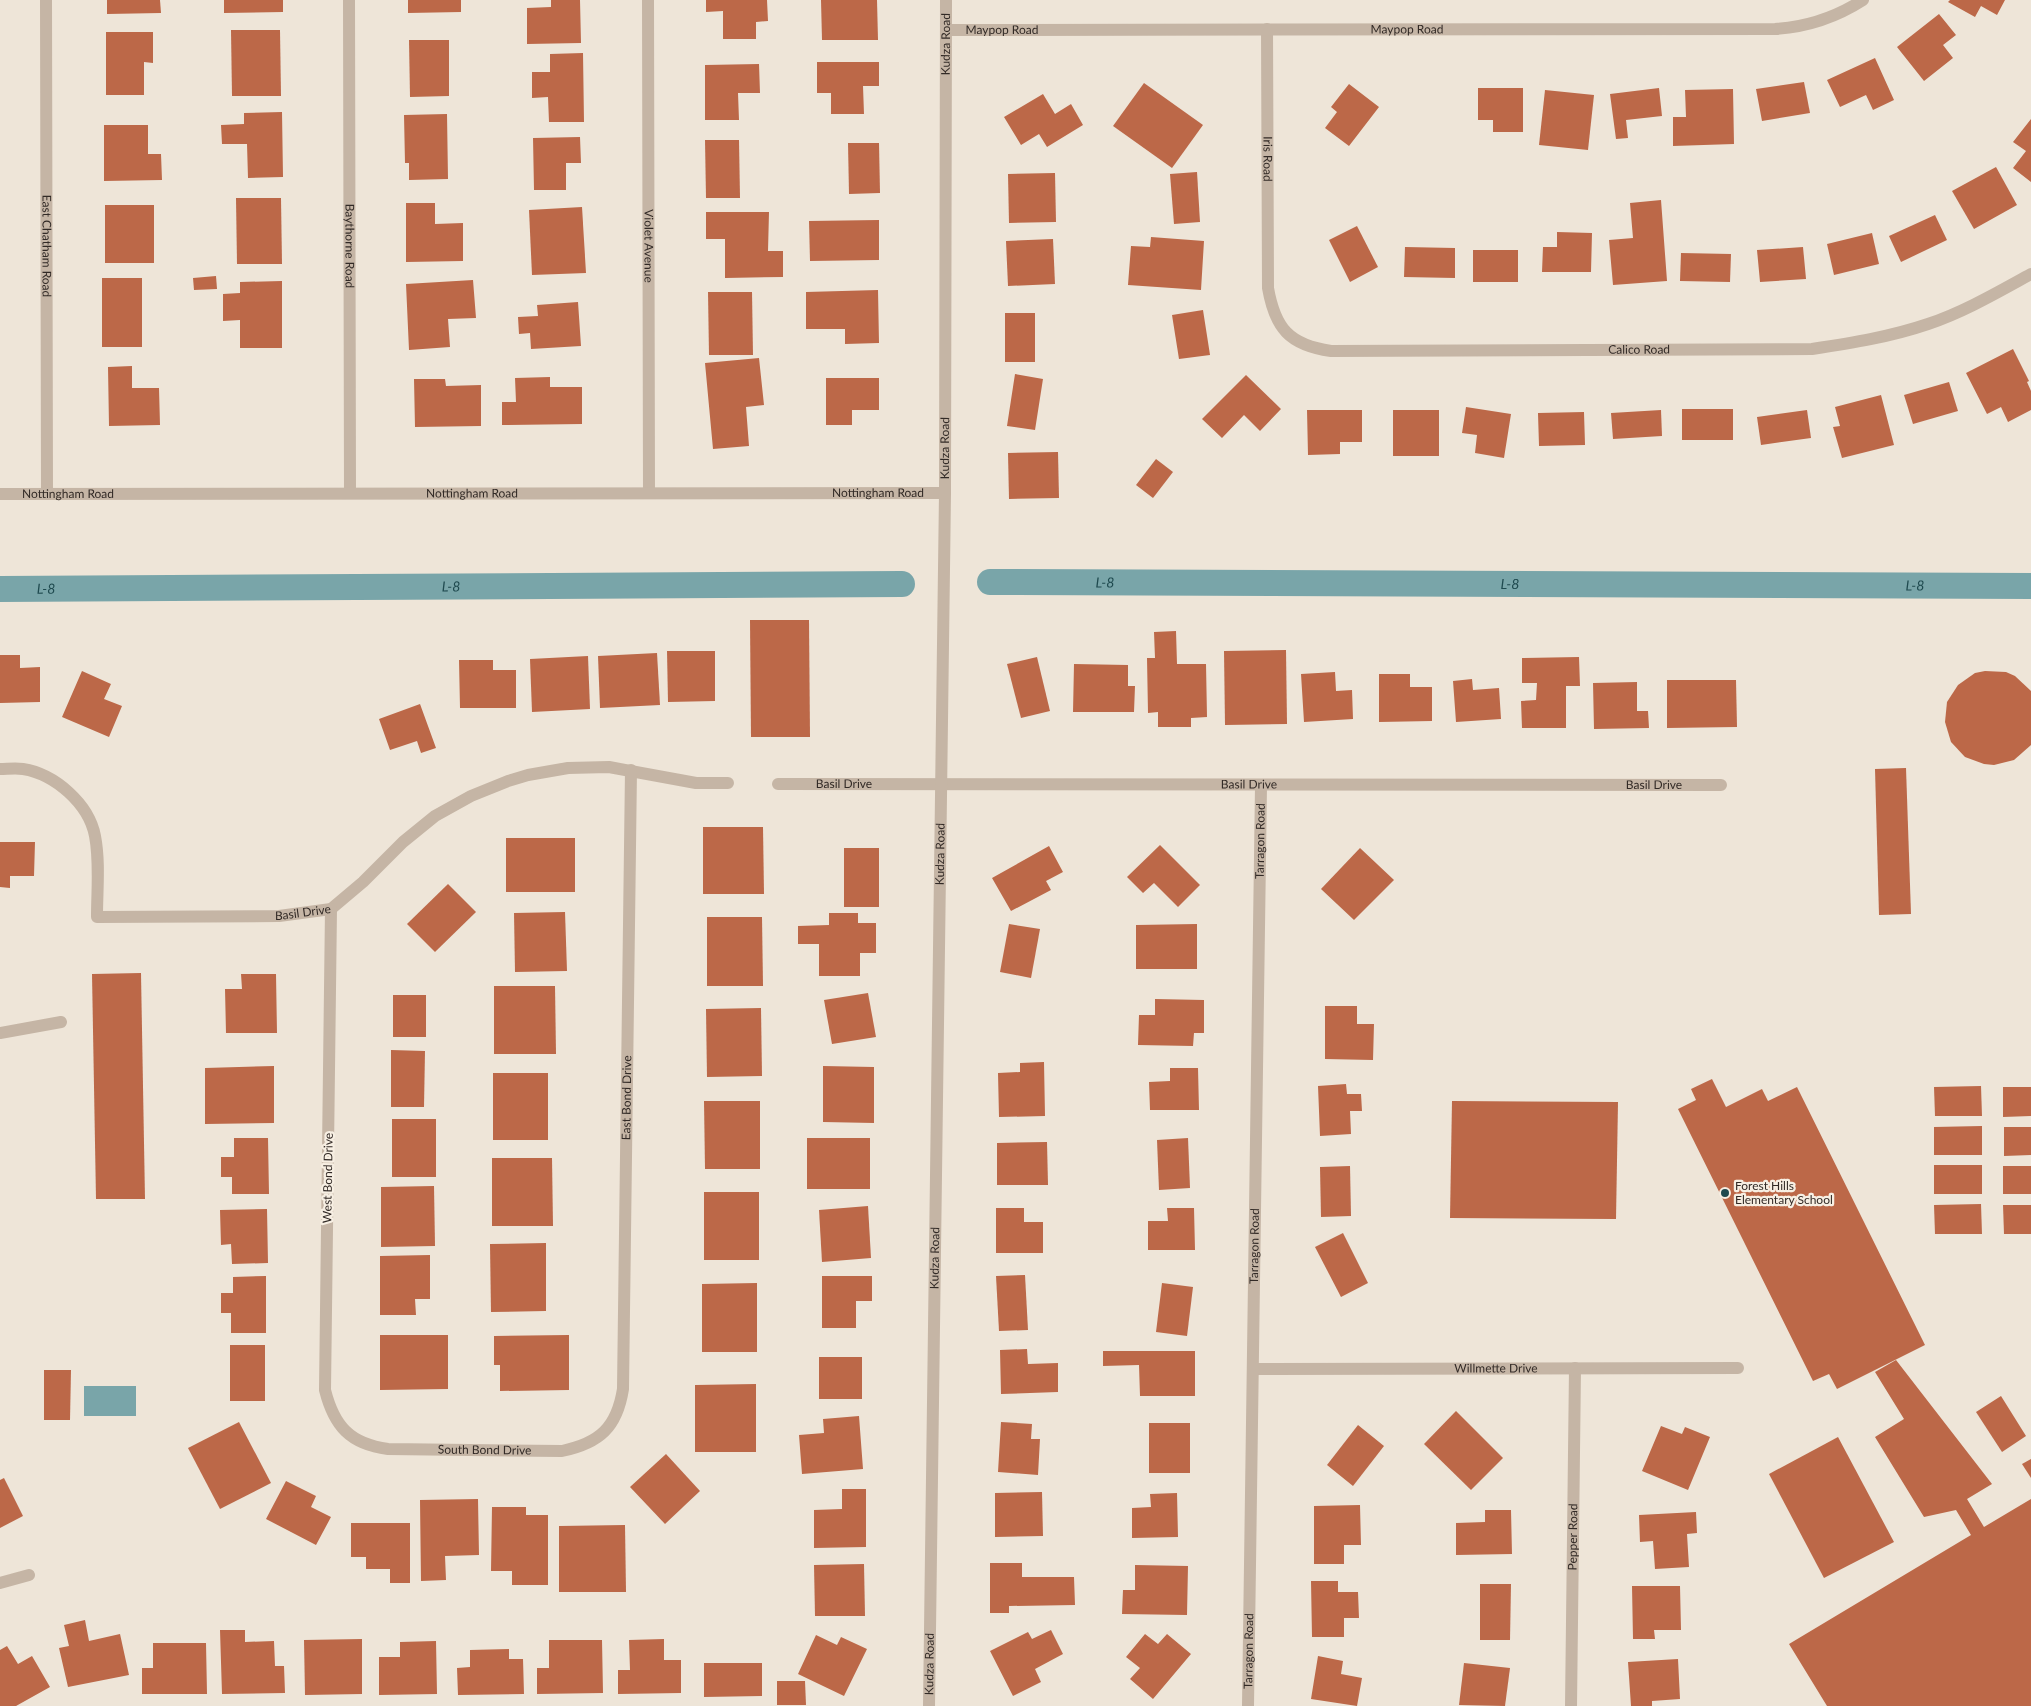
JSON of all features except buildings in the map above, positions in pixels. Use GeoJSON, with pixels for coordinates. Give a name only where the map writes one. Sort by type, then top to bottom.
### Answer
{"type":"FeatureCollection","features":[{"type":"Feature","properties":{"kind":"street","name":"East Chatham Road"},"geometry":{"type":"LineString","coordinates":[[46,0],[48,494]]}},
{"type":"Feature","properties":{"kind":"street","name":"Baythorne Road"},"geometry":{"type":"LineString","coordinates":[[349,0],[350,493]]}},
{"type":"Feature","properties":{"kind":"street","name":"Violet Avenue"},"geometry":{"type":"LineString","coordinates":[[648,0],[649,493]]}},
{"type":"Feature","properties":{"kind":"street","name":"Kudza Road"},"geometry":{"type":"LineString","coordinates":[[929,1706],[945,494],[946,0]]}},
{"type":"Feature","properties":{"kind":"street","name":"Maypop Road"},"geometry":{"type":"LineString","coordinates":[[946,30],[1775,29],[1794,28],[1822,21],[1863,0]]}},
{"type":"Feature","properties":{"kind":"street","name":"Iris Road"},"geometry":{"type":"LineString","coordinates":[[1267,30],[1268,288]]}},
{"type":"Feature","properties":{"kind":"street","name":"Calico Road"},"geometry":{"type":"LineString","coordinates":[[1268,288],[1272,312],[1282,328],[1296,341],[1314,349],[1331,351],[1772,350],[1812,348],[1871,340],[1929,324],[1984,300],[2031,274]]}},
{"type":"Feature","properties":{"kind":"street","name":"Nottingham Road"},"geometry":{"type":"LineString","coordinates":[[0,494],[945,494]]}},
{"type":"Feature","properties":{"kind":"street","name":"Basil Drive"},"geometry":{"type":"LineString","coordinates":[[0,769],[24,769],[42,776],[64,788],[78,801],[88,817],[95,835],[98,917],[279,916],[331,909],[363,882],[403,842],[435,816],[470,796],[508,781],[544,772],[568,768],[631,770],[696,783],[728,783]]}},
{"type":"Feature","properties":{"kind":"street","name":"East Bond Drive"},"geometry":{"type":"LineString","coordinates":[[611,1425],[620,1408],[624,1389],[631,770]]}},
{"type":"Feature","properties":{"kind":"street","name":"Basil Drive"},"geometry":{"type":"LineString","coordinates":[[778,784],[940,786],[1721,785]]}},
{"type":"Feature","properties":{"kind":"street","name":"Tarragon Road"},"geometry":{"type":"LineString","coordinates":[[1248,1706],[1261,786]]}},
{"type":"Feature","properties":{"kind":"street","name":"West Bond Drive"},"geometry":{"type":"LineString","coordinates":[[331,909],[325,1390],[330,1408],[339,1425],[353,1438]]}},
{"type":"Feature","properties":{"kind":"street"},"geometry":{"type":"LineString","coordinates":[[0,1033],[61,1022]]}},
{"type":"Feature","properties":{"kind":"street","name":"Pepper Road"},"geometry":{"type":"LineString","coordinates":[[1571,1706],[1575,1368]]}},
{"type":"Feature","properties":{"kind":"street","name":"Willmette Drive"},"geometry":{"type":"LineString","coordinates":[[1254,1369],[1738,1368]]}},
{"type":"Feature","properties":{"kind":"street","name":"South Bond Drive"},"geometry":{"type":"LineString","coordinates":[[353,1438],[370,1446],[388,1448],[562,1451],[580,1447],[598,1438],[611,1425]]}},
{"type":"Feature","properties":{"kind":"street"},"geometry":{"type":"LineString","coordinates":[[0,1583],[29,1575]]}},
{"type":"Feature","properties":{"kind":"water"},"geometry":{"type":"Polygon","coordinates":[[[84,1386],[136,1386],[136,1416],[84,1416],[84,1386]]]}},
{"type":"Feature","properties":{"kind":"waterway","name":"L-8"},"geometry":{"type":"LineString","coordinates":[[990,582],[2031,586]]}},
{"type":"Feature","properties":{"kind":"waterway","name":"L-8"},"geometry":{"type":"LineString","coordinates":[[0,589],[902,584]]}},
{"type":"Feature","properties":{"kind":"place","name":"Forest Hills Elementary School"},"geometry":{"type":"Point","coordinates":[1725,1193]}}]}
